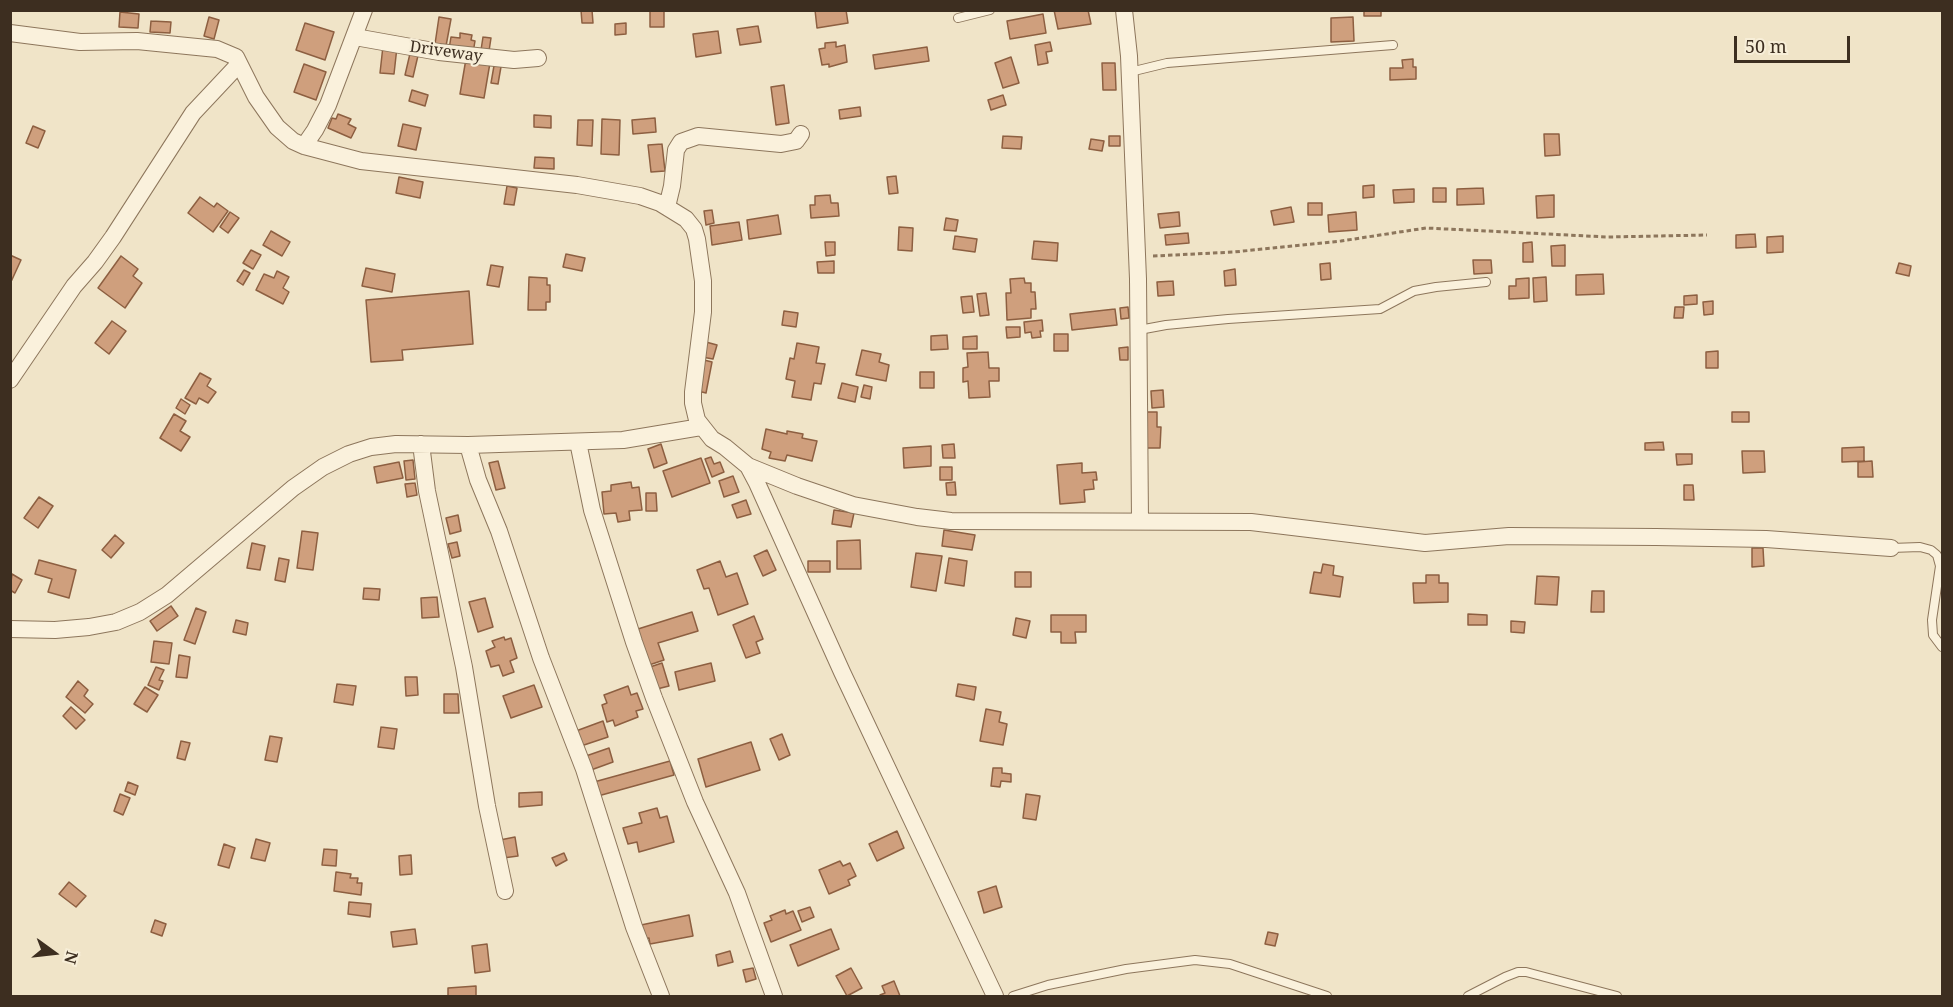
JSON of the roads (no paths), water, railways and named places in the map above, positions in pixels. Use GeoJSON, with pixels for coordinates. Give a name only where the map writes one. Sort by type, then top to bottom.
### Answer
{"type":"FeatureCollection","features":[{"type":"Feature","properties":{"kind":"street"},"geometry":{"type":"LineString","coordinates":[[304,147],[328,105],[364,10]]}},
{"type":"Feature","properties":{"kind":"street"},"geometry":{"type":"LineString","coordinates":[[1124,10],[1130,72],[1137,255],[1140,521]]}},
{"type":"Feature","properties":{"kind":"street"},"geometry":{"type":"LineString","coordinates":[[10,33],[80,42],[137,41],[206,47],[228,52],[236,57],[256,97],[277,126],[293,141],[304,147],[361,161],[577,185],[640,196],[667,207],[686,219],[694,229],[700,251],[704,312],[693,403],[701,427],[712,439],[748,466],[853,506],[951,521],[1251,522],[1425,543],[1509,536],[1587,536],[1766,539],[1891,548]]}},
{"type":"Feature","properties":{"kind":"street","name":"Driveway"},"geometry":{"type":"LineString","coordinates":[[355,37],[439,52],[514,60],[538,58]]}},
{"type":"Feature","properties":{"kind":"street"},"geometry":{"type":"LineString","coordinates":[[10,380],[74,286],[113,237],[193,113],[239,64]]}},
{"type":"Feature","properties":{"kind":"street"},"geometry":{"type":"LineString","coordinates":[[667,207],[672,186],[675,154],[681,142],[698,136],[781,144],[796,141],[801,134]]}},
{"type":"Feature","properties":{"kind":"street"},"geometry":{"type":"LineString","coordinates":[[10,629],[55,630],[88,627],[116,622],[140,612],[166,595],[293,488],[323,467],[349,453],[370,447],[396,444],[468,445],[623,440],[701,427]]}},
{"type":"Feature","properties":{"kind":"street"},"geometry":{"type":"LineString","coordinates":[[578,442],[592,510],[634,642],[695,802],[737,893],[774,996]]}},
{"type":"Feature","properties":{"kind":"street"},"geometry":{"type":"LineString","coordinates":[[421,444],[429,501],[464,667],[485,797],[505,891]]}},
{"type":"Feature","properties":{"kind":"street"},"geometry":{"type":"LineString","coordinates":[[468,445],[478,480],[499,531],[541,658],[584,770],[634,927],[661,996]]}},
{"type":"Feature","properties":{"kind":"street"},"geometry":{"type":"LineString","coordinates":[[748,466],[842,672],[995,996]]}},
{"type":"Feature","properties":{"kind":"lane"},"geometry":{"type":"LineString","coordinates":[[958,18],[990,10]]}},
{"type":"Feature","properties":{"kind":"lane"},"geometry":{"type":"LineString","coordinates":[[1130,72],[1167,63],[1393,45]]}},
{"type":"Feature","properties":{"kind":"lane"},"geometry":{"type":"LineString","coordinates":[[1139,330],[1228,319],[1380,309],[1414,291],[1436,286],[1486,282]]}},
{"type":"Feature","properties":{"kind":"lane"},"geometry":{"type":"LineString","coordinates":[[1891,548],[1920,547],[1931,550],[1937,555],[1940,566],[1932,620],[1933,635],[1942,647]]}},
{"type":"Feature","properties":{"kind":"lane"},"geometry":{"type":"LineString","coordinates":[[1012,996],[1048,985],[1116,971],[1195,960],[1230,964],[1327,996]]}},
{"type":"Feature","properties":{"kind":"lane"},"geometry":{"type":"LineString","coordinates":[[1468,996],[1518,972],[1526,972],[1617,996]]}}]}
